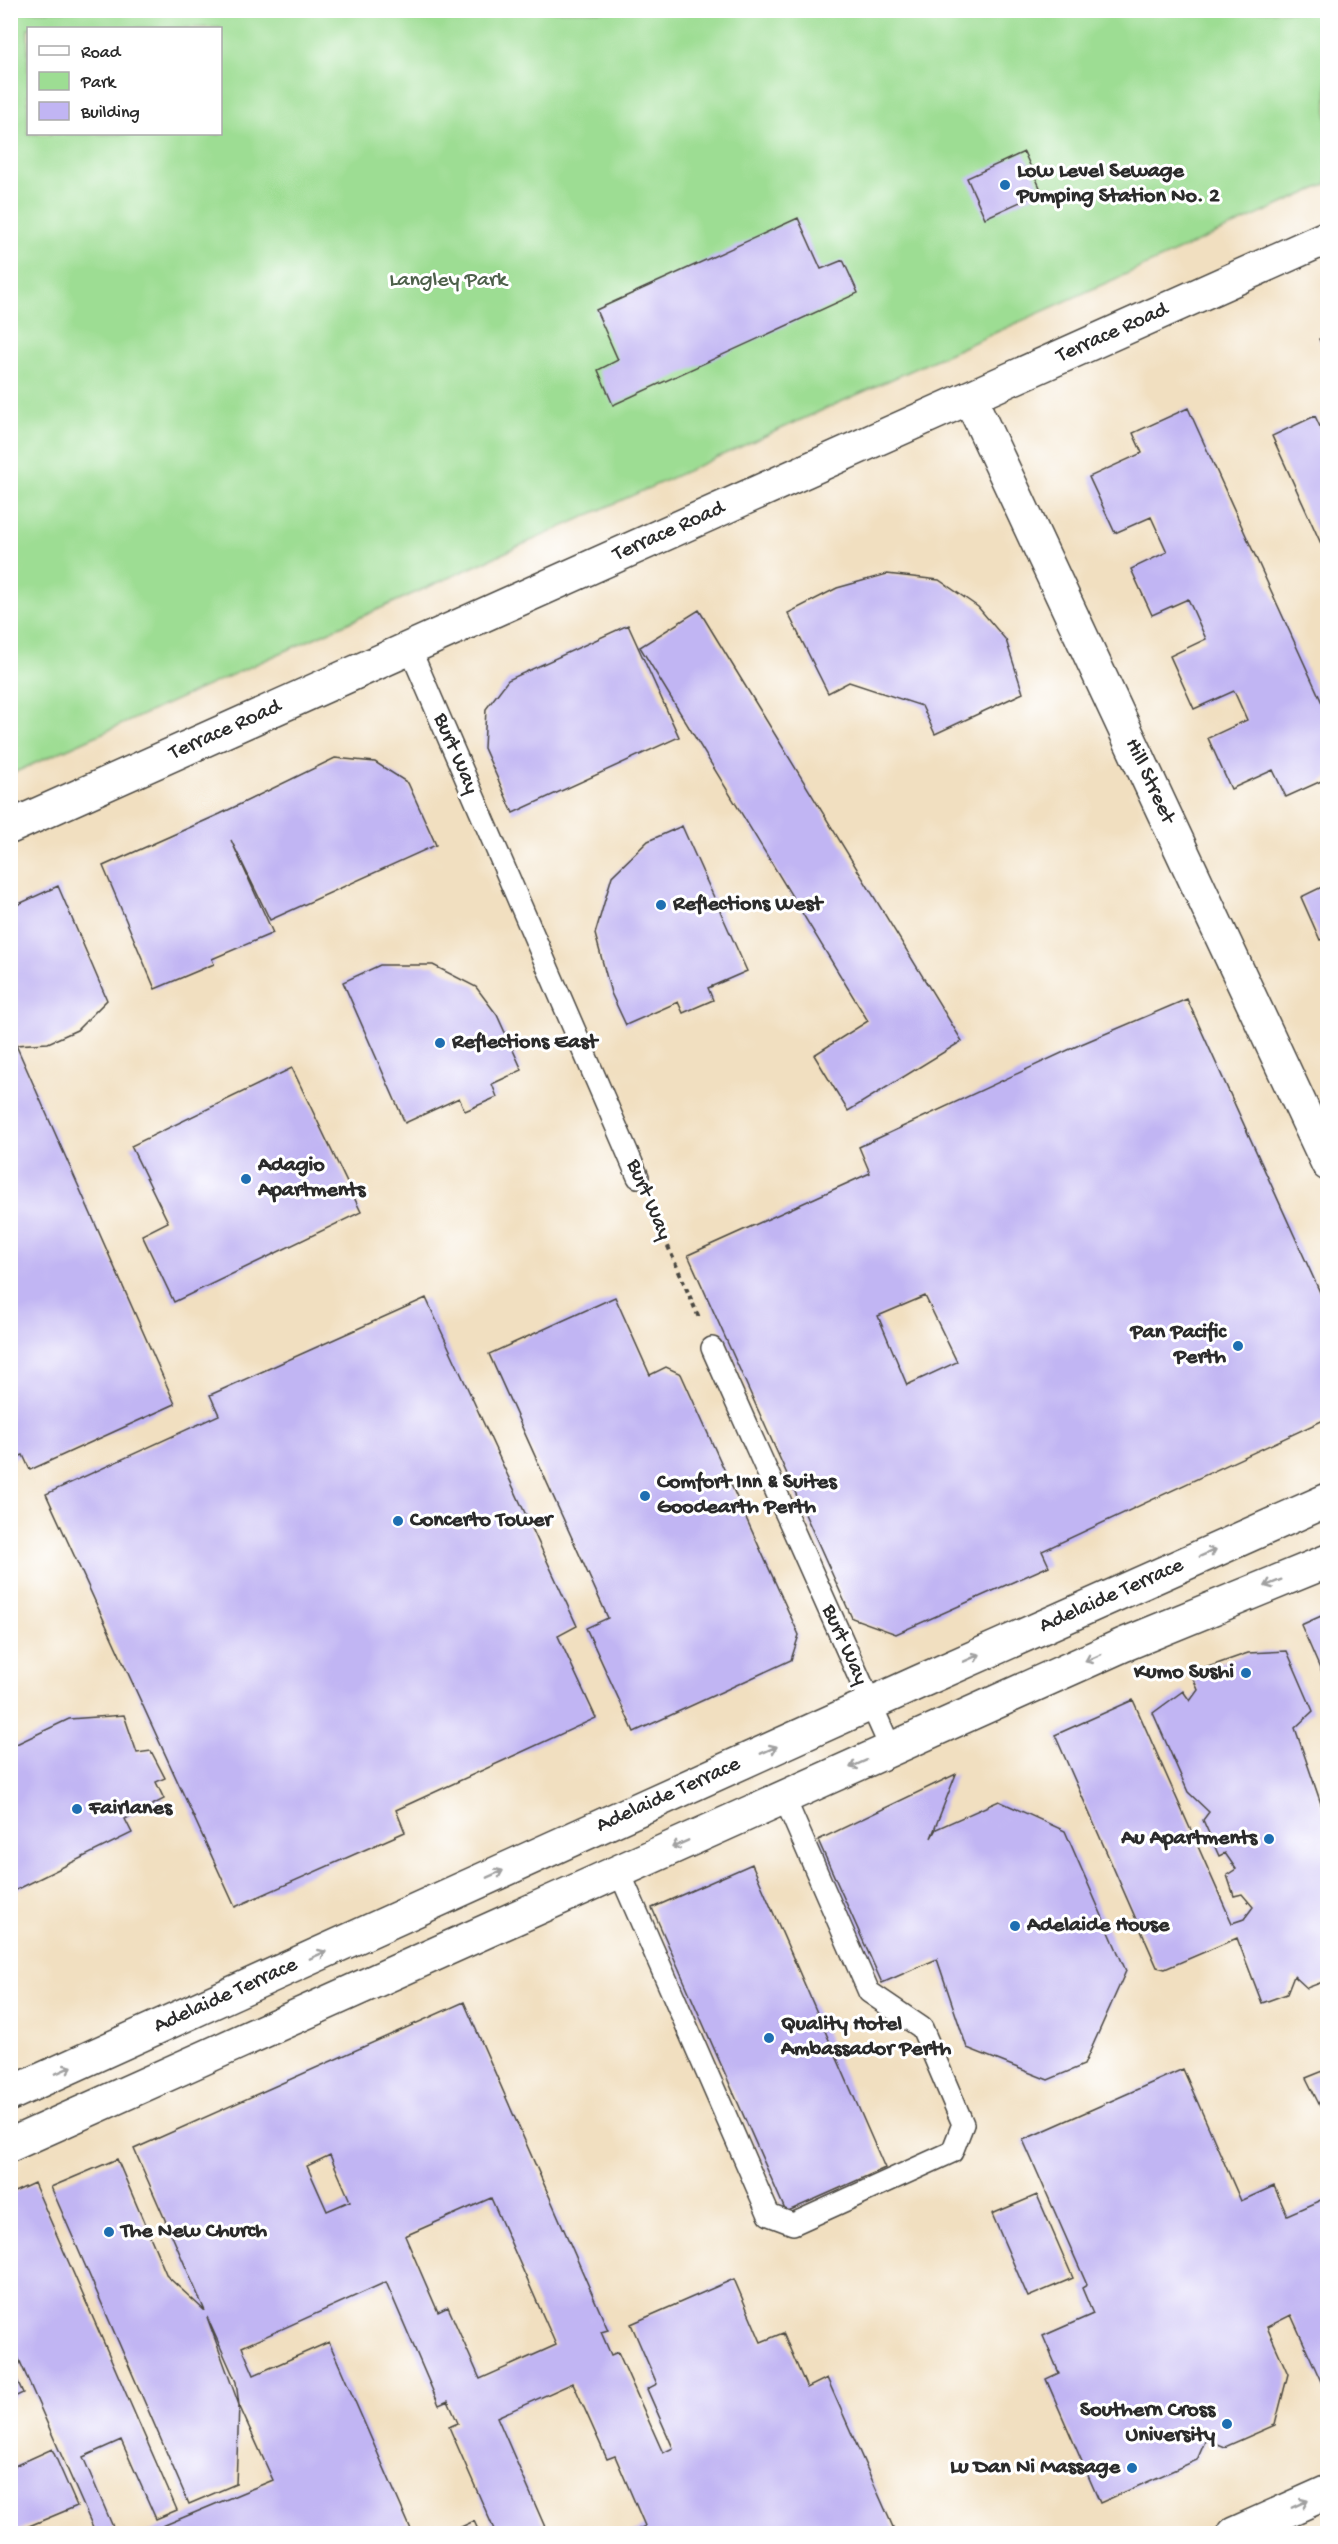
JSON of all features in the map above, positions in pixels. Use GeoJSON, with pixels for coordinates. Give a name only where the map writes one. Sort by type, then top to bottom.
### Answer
{"type":"FeatureCollection","features":[{"type":"Feature","properties":{"kind":"main road","name":"Terrace Road"},"geometry":{"type":"LineString","coordinates":[[10,827],[1328,237]]}},
{"type":"Feature","properties":{"kind":"main road","name":"Hill Street"},"geometry":{"type":"LineString","coordinates":[[970,398],[1328,1164]]}},
{"type":"Feature","properties":{"kind":"main road","name":"Adelaide Terrace"},"geometry":{"type":"LineString","coordinates":[[10,2094],[1328,1500]]}},
{"type":"Feature","properties":{"kind":"main road","name":"Adelaide Terrace"},"geometry":{"type":"LineString","coordinates":[[10,2145],[1123,1645],[1328,1561]]}},
{"type":"Feature","properties":{"kind":"main road"},"geometry":{"type":"LineString","coordinates":[[1234,2534],[1328,2492]]}},
{"type":"Feature","properties":{"kind":"lane","name":"Burt Way"},"geometry":{"type":"LineString","coordinates":[[410,649],[638,1177]]}},
{"type":"Feature","properties":{"kind":"lane","name":"Burt Way"},"geometry":{"type":"LineString","coordinates":[[712,1347],[891,1749]]}},
{"type":"Feature","properties":{"kind":"lane"},"geometry":{"type":"LineString","coordinates":[[619,1871],[769,2215],[793,2224],[952,2152],[963,2124],[922,2028],[869,1992],[784,1797]]}},
{"type":"Feature","properties":{"kind":"path","name":"Burt Way"},"geometry":{"type":"LineString","coordinates":[[638,1177],[712,1347]]}},
{"type":"Feature","properties":{"kind":"green space","name":"Langley Park"},"geometry":{"type":"Polygon","coordinates":[[[10,11],[1327,11],[1327,184],[11,774],[10,11]]]}},
{"type":"Feature","properties":{"kind":"building","name":"Low Level Sewage Pumping Station No. 2"},"geometry":{"type":"Polygon","coordinates":[[[1024,152],[1042,192],[985,218],[967,178],[1024,152]]]}},
{"type":"Feature","properties":{"kind":"building"},"geometry":{"type":"Polygon","coordinates":[[[798,218],[821,269],[843,260],[858,293],[613,405],[598,370],[618,360],[596,310],[798,218]]]}},
{"type":"Feature","properties":{"kind":"building"},"geometry":{"type":"Polygon","coordinates":[[[1328,335],[1328,357],[1319,339],[1328,335]]]}},
{"type":"Feature","properties":{"kind":"building"},"geometry":{"type":"Polygon","coordinates":[[[1188,408],[1328,716],[1328,778],[1286,797],[1273,770],[1231,789],[1208,738],[1247,720],[1234,691],[1194,709],[1170,656],[1206,639],[1188,599],[1152,615],[1131,569],[1167,552],[1151,517],[1115,533],[1089,477],[1142,453],[1133,433],[1188,408]]]}},
{"type":"Feature","properties":{"kind":"building"},"geometry":{"type":"Polygon","coordinates":[[[1315,416],[1328,444],[1328,559],[1272,436],[1315,416]]]}},
{"type":"Feature","properties":{"kind":"building"},"geometry":{"type":"Polygon","coordinates":[[[887,574],[939,580],[978,607],[1006,640],[1023,693],[935,734],[922,706],[849,682],[828,693],[788,613],[837,588],[887,574]]]}},
{"type":"Feature","properties":{"kind":"building"},"geometry":{"type":"Polygon","coordinates":[[[699,610],[962,1041],[848,1111],[814,1055],[868,1021],[640,647],[699,610]]]}},
{"type":"Feature","properties":{"kind":"building"},"geometry":{"type":"Polygon","coordinates":[[[628,625],[679,737],[513,813],[484,748],[486,709],[508,680],[628,625]]]}},
{"type":"Feature","properties":{"kind":"building"},"geometry":{"type":"Polygon","coordinates":[[[335,758],[375,762],[408,783],[436,845],[270,920],[231,840],[273,933],[212,959],[214,964],[155,989],[103,866],[220,814],[335,758]]]}},
{"type":"Feature","properties":{"kind":"building","name":"Reflections West"},"geometry":{"type":"Polygon","coordinates":[[[682,826],[747,971],[708,988],[713,1000],[683,1013],[678,1002],[626,1025],[611,993],[595,934],[612,876],[648,841],[682,826]]]}},
{"type":"Feature","properties":{"kind":"building"},"geometry":{"type":"Polygon","coordinates":[[[1328,884],[1328,937],[1320,940],[1301,897],[1328,884]]]}},
{"type":"Feature","properties":{"kind":"building"},"geometry":{"type":"Polygon","coordinates":[[[58,886],[107,1000],[77,1030],[48,1043],[16,1045],[175,1404],[30,1470],[23,1455],[10,1460],[10,908],[58,886]]]}},
{"type":"Feature","properties":{"kind":"building","name":"Reflections East"},"geometry":{"type":"Polygon","coordinates":[[[380,965],[433,965],[476,987],[497,1015],[522,1070],[492,1084],[497,1097],[465,1111],[459,1098],[405,1123],[343,982],[380,965]]]}},
{"type":"Feature","properties":{"kind":"building","name":"Pan Pacific Perth"},"geometry":{"type":"Polygon","coordinates":[[[1187,999],[1328,1310],[1328,1418],[1042,1551],[1049,1566],[896,1634],[852,1618],[688,1255],[870,1173],[859,1147],[1079,1045],[1187,999]],[[925,1296],[878,1316],[907,1385],[957,1362],[925,1296]]]}},
{"type":"Feature","properties":{"kind":"building","name":"Adagio Apartments"},"geometry":{"type":"Polygon","coordinates":[[[292,1068],[361,1212],[174,1302],[142,1235],[168,1222],[131,1146],[292,1068]]]}},
{"type":"Feature","properties":{"kind":"building","name":"Comfort Inn & Suites Goodearth Perth"},"geometry":{"type":"Polygon","coordinates":[[[615,1297],[650,1375],[666,1367],[681,1374],[799,1635],[791,1660],[634,1732],[586,1628],[608,1618],[489,1354],[615,1297]]]}},
{"type":"Feature","properties":{"kind":"building"},"geometry":{"type":"Polygon","coordinates":[[[426,1298],[577,1626],[558,1636],[596,1718],[396,1810],[405,1832],[235,1907],[46,1494],[219,1415],[210,1395],[426,1298]]]}},
{"type":"Feature","properties":{"kind":"building"},"geometry":{"type":"Polygon","coordinates":[[[1328,1613],[1328,1687],[1301,1625],[1328,1613]]]}},
{"type":"Feature","properties":{"kind":"building","name":"Au Apartments"},"geometry":{"type":"Polygon","coordinates":[[[1287,1651],[1313,1711],[1295,1728],[1328,1824],[1328,1980],[1307,1988],[1294,1976],[1287,1994],[1262,2003],[1237,1938],[1165,1969],[1157,1967],[1055,1735],[1133,1700],[1232,1923],[1244,1919],[1253,1907],[1242,1894],[1234,1896],[1227,1875],[1236,1869],[1225,1853],[1219,1856],[1203,1820],[1209,1812],[1188,1792],[1153,1713],[1183,1691],[1190,1701],[1198,1690],[1191,1673],[1248,1653],[1287,1651]]]}},
{"type":"Feature","properties":{"kind":"building","name":"Fairlanes"},"geometry":{"type":"Polygon","coordinates":[[[124,1715],[137,1753],[151,1751],[165,1778],[156,1782],[164,1799],[125,1819],[132,1833],[10,1893],[10,1747],[69,1719],[124,1715]]]}},
{"type":"Feature","properties":{"kind":"building","name":"Adelaide House"},"geometry":{"type":"Polygon","coordinates":[[[956,1774],[931,1838],[936,1829],[999,1801],[1065,1831],[1126,1971],[1084,2065],[1048,2080],[967,2048],[937,1959],[882,1983],[818,1840],[956,1774]]]}},
{"type":"Feature","properties":{"kind":"building","name":"Quality Hotel Ambassador Perth"},"geometry":{"type":"Polygon","coordinates":[[[752,1864],[885,2168],[786,2212],[652,1908],[752,1864]]]}},
{"type":"Feature","properties":{"kind":"building"},"geometry":{"type":"Polygon","coordinates":[[[464,2002],[608,2330],[601,2332],[611,2355],[618,2352],[663,2453],[673,2448],[647,2389],[657,2384],[631,2324],[734,2279],[761,2342],[783,2333],[807,2388],[827,2378],[896,2534],[630,2534],[645,2526],[615,2456],[607,2459],[573,2383],[497,2417],[548,2534],[496,2534],[449,2427],[458,2423],[448,2401],[439,2405],[386,2282],[242,2347],[254,2375],[329,2342],[413,2534],[146,2533],[273,2480],[239,2405],[236,2484],[189,2504],[51,2187],[117,2159],[167,2276],[205,2311],[134,2149],[464,2002]],[[330,2155],[307,2166],[327,2211],[350,2201],[330,2155]],[[491,2198],[405,2236],[438,2312],[448,2307],[480,2379],[556,2345],[491,2198]],[[207,2317],[239,2405],[236,2382],[207,2317]]]}},
{"type":"Feature","properties":{"kind":"building"},"geometry":{"type":"Polygon","coordinates":[[[1183,2069],[1241,2201],[1274,2186],[1287,2215],[1323,2199],[1328,2208],[1328,2397],[1291,2315],[1267,2327],[1288,2374],[1275,2425],[1225,2447],[1206,2439],[1197,2460],[1100,2503],[1046,2379],[1059,2373],[1043,2336],[1093,2314],[1082,2288],[1087,2285],[1023,2140],[1183,2069]]]}},
{"type":"Feature","properties":{"kind":"building"},"geometry":{"type":"Polygon","coordinates":[[[1328,2069],[1328,2122],[1306,2078],[1328,2069]]]}},
{"type":"Feature","properties":{"kind":"building"},"geometry":{"type":"Polygon","coordinates":[[[34,2183],[177,2510],[156,2519],[121,2440],[83,2457],[116,2534],[96,2534],[18,2357],[10,2360],[10,2194],[34,2183]]]}},
{"type":"Feature","properties":{"kind":"building"},"geometry":{"type":"Polygon","coordinates":[[[1037,2195],[1073,2278],[1028,2297],[992,2214],[1037,2195]]]}},
{"type":"Feature","properties":{"kind":"building"},"geometry":{"type":"Polygon","coordinates":[[[10,2365],[23,2393],[10,2399],[10,2365]]]}},
{"type":"Feature","properties":{"kind":"building"},"geometry":{"type":"Polygon","coordinates":[[[52,2449],[77,2506],[10,2534],[10,2468],[52,2449]]]}},
{"type":"Feature","properties":{"kind":"building"},"geometry":{"type":"Polygon","coordinates":[[[474,2521],[480,2534],[446,2534],[474,2521]]]}},
{"type":"Feature","properties":{"kind":"place","name":"Low Level Sewage Pumping Station No. 2"},"geometry":{"type":"Point","coordinates":[1005,185]}},
{"type":"Feature","properties":{"kind":"place","name":"Reflections West"},"geometry":{"type":"Point","coordinates":[661,905]}},
{"type":"Feature","properties":{"kind":"place","name":"Reflections East"},"geometry":{"type":"Point","coordinates":[440,1043]}},
{"type":"Feature","properties":{"kind":"place","name":"Adagio Apartments"},"geometry":{"type":"Point","coordinates":[246,1179]}},
{"type":"Feature","properties":{"kind":"place","name":"Pan Pacific Perth"},"geometry":{"type":"Point","coordinates":[1238,1346]}},
{"type":"Feature","properties":{"kind":"place","name":"Comfort Inn & Suites Goodearth Perth"},"geometry":{"type":"Point","coordinates":[645,1496]}},
{"type":"Feature","properties":{"kind":"place","name":"Concerto Tower"},"geometry":{"type":"Point","coordinates":[398,1521]}},
{"type":"Feature","properties":{"kind":"place","name":"Kumo Sushi"},"geometry":{"type":"Point","coordinates":[1246,1673]}},
{"type":"Feature","properties":{"kind":"place","name":"Fairlanes"},"geometry":{"type":"Point","coordinates":[77,1809]}},
{"type":"Feature","properties":{"kind":"place","name":"Au Apartments"},"geometry":{"type":"Point","coordinates":[1269,1839]}},
{"type":"Feature","properties":{"kind":"place","name":"Adelaide House"},"geometry":{"type":"Point","coordinates":[1015,1926]}},
{"type":"Feature","properties":{"kind":"place","name":"Quality Hotel Ambassador Perth"},"geometry":{"type":"Point","coordinates":[769,2038]}},
{"type":"Feature","properties":{"kind":"place","name":"The New Church"},"geometry":{"type":"Point","coordinates":[109,2232]}},
{"type":"Feature","properties":{"kind":"place","name":"Southern Cross University"},"geometry":{"type":"Point","coordinates":[1227,2424]}},
{"type":"Feature","properties":{"kind":"place","name":"Lu Dan Ni Massage"},"geometry":{"type":"Point","coordinates":[1132,2468]}}]}
